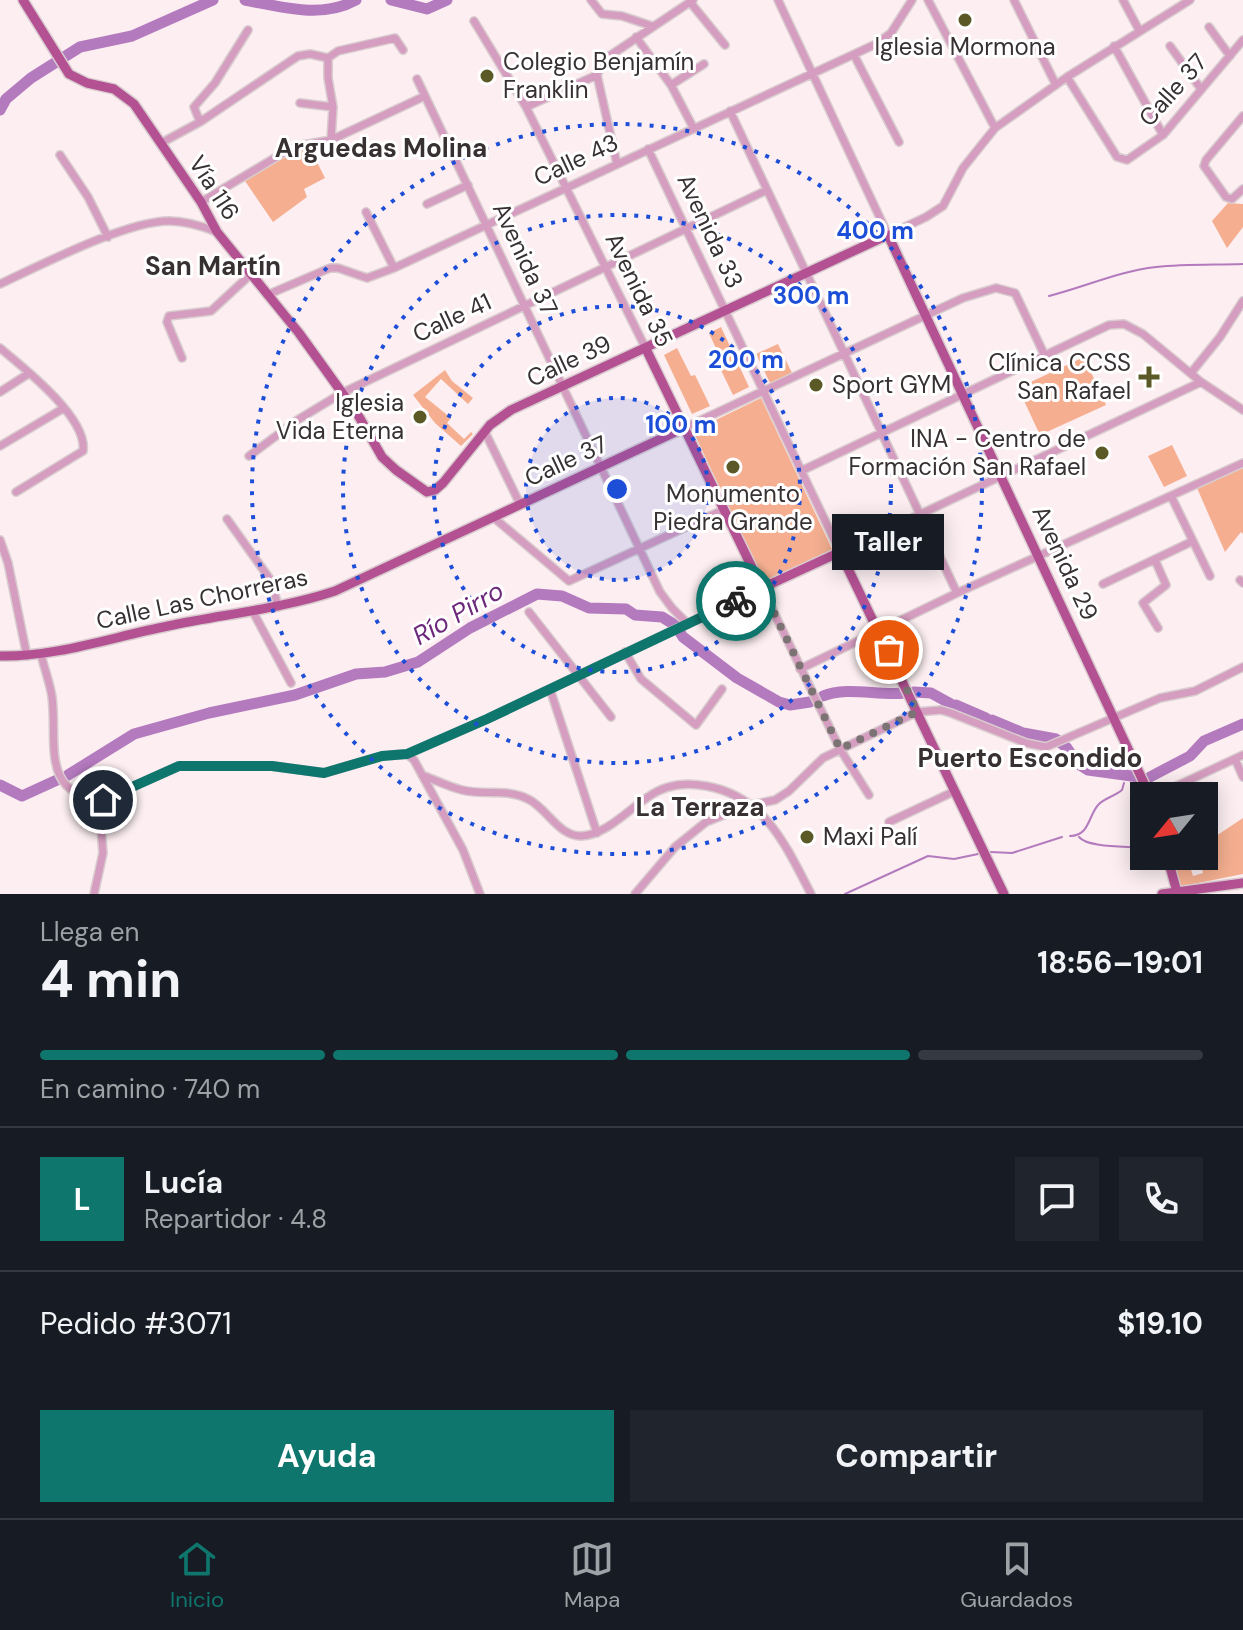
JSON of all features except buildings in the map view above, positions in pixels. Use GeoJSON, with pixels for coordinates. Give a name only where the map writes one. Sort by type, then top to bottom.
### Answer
{"type":"FeatureCollection","features":[{"type":"Feature","properties":{"kind":"main road","name":"Vía 116"},"geometry":{"type":"LineString","coordinates":[[23,0],[63,66],[77,79],[114,89],[129,99],[201,202],[217,232],[299,333],[384,459],[422,490]]}},
{"type":"Feature","properties":{"kind":"main road","name":"Calle 39"},"geometry":{"type":"LineString","coordinates":[[422,490],[429,493],[435,490],[503,415],[888,235]]}},
{"type":"Feature","properties":{"kind":"main road","name":"Avenida 29"},"geometry":{"type":"LineString","coordinates":[[888,235],[1146,782]]}},
{"type":"Feature","properties":{"kind":"main road","name":"Avenida 35"},"geometry":{"type":"LineString","coordinates":[[646,349],[762,588]]}},
{"type":"Feature","properties":{"kind":"main road","name":"Calle 37"},"geometry":{"type":"LineString","coordinates":[[493,517],[684,428]]}},
{"type":"Feature","properties":{"kind":"main road","name":"Calle Las Chorreras"},"geometry":{"type":"LineString","coordinates":[[0,656],[41,654],[169,625],[278,607],[335,591],[493,517]]}},
{"type":"Feature","properties":{"kind":"main road"},"geometry":{"type":"LineString","coordinates":[[762,588],[840,552]]}},
{"type":"Feature","properties":{"kind":"main road","name":"Avenida 33"},"geometry":{"type":"LineString","coordinates":[[840,552],[1004,894]]}},
{"type":"Feature","properties":{"kind":"main road"},"geometry":{"type":"LineString","coordinates":[[1171,870],[1178,893]]}},
{"type":"Feature","properties":{"kind":"main road"},"geometry":{"type":"LineString","coordinates":[[1162,894],[1243,883]]}},
{"type":"Feature","properties":{"kind":"street"},"geometry":{"type":"LineString","coordinates":[[591,0],[602,14],[622,16],[652,26]]}},
{"type":"Feature","properties":{"kind":"street"},"geometry":{"type":"LineString","coordinates":[[675,0],[681,8]]}},
{"type":"Feature","properties":{"kind":"street","name":"Avenida 29"},"geometry":{"type":"LineString","coordinates":[[778,0],[888,235]]}},
{"type":"Feature","properties":{"kind":"street","name":"Calle 43"},"geometry":{"type":"LineString","coordinates":[[267,295],[330,268],[367,278],[394,268],[854,55],[891,33],[912,0]]}},
{"type":"Feature","properties":{"kind":"street"},"geometry":{"type":"LineString","coordinates":[[928,0],[995,128]]}},
{"type":"Feature","properties":{"kind":"street"},"geometry":{"type":"LineString","coordinates":[[1014,0],[1056,85]]}},
{"type":"Feature","properties":{"kind":"street"},"geometry":{"type":"LineString","coordinates":[[1123,0],[1139,30]]}},
{"type":"Feature","properties":{"kind":"street"},"geometry":{"type":"LineString","coordinates":[[888,235],[943,206],[963,168],[995,128],[1114,46],[1190,0]]}},
{"type":"Feature","properties":{"kind":"street"},"geometry":{"type":"LineString","coordinates":[[526,107],[597,75],[605,59],[692,1],[725,45]]}},
{"type":"Feature","properties":{"kind":"street","name":"Avenida 35"},"geometry":{"type":"LineString","coordinates":[[474,21],[526,107],[646,349]]}},
{"type":"Feature","properties":{"kind":"street"},"geometry":{"type":"LineString","coordinates":[[1209,27],[1230,56]]}},
{"type":"Feature","properties":{"kind":"street"},"geometry":{"type":"LineString","coordinates":[[200,122],[194,107],[197,100],[215,83],[248,30]]}},
{"type":"Feature","properties":{"kind":"street"},"geometry":{"type":"LineString","coordinates":[[636,37],[671,85],[694,129]]}},
{"type":"Feature","properties":{"kind":"street"},"geometry":{"type":"LineString","coordinates":[[161,143],[200,122],[298,56],[310,54],[328,58],[338,51],[395,38],[403,50]]}},
{"type":"Feature","properties":{"kind":"street","name":"Calle 37"},"geometry":{"type":"LineString","coordinates":[[1067,77],[1117,157],[1127,160],[1163,135],[1243,40]]}},
{"type":"Feature","properties":{"kind":"street"},"geometry":{"type":"LineString","coordinates":[[1114,46],[1163,135]]}},
{"type":"Feature","properties":{"kind":"street"},"geometry":{"type":"LineString","coordinates":[[1170,46],[1201,89]]}},
{"type":"Feature","properties":{"kind":"street"},"geometry":{"type":"LineString","coordinates":[[854,55],[899,142]]}},
{"type":"Feature","properties":{"kind":"street"},"geometry":{"type":"LineString","coordinates":[[328,58],[333,107],[331,140]]}},
{"type":"Feature","properties":{"kind":"street"},"geometry":{"type":"LineString","coordinates":[[671,85],[704,64]]}},
{"type":"Feature","properties":{"kind":"street"},"geometry":{"type":"LineString","coordinates":[[597,75],[617,164]]}},
{"type":"Feature","properties":{"kind":"street","name":"Avenida 37"},"geometry":{"type":"LineString","coordinates":[[417,79],[662,596],[685,625]]}},
{"type":"Feature","properties":{"kind":"street"},"geometry":{"type":"LineString","coordinates":[[201,202],[283,153],[303,145],[331,140],[425,96]]}},
{"type":"Feature","properties":{"kind":"street"},"geometry":{"type":"LineString","coordinates":[[300,103],[333,107]]}},
{"type":"Feature","properties":{"kind":"street"},"geometry":{"type":"LineString","coordinates":[[730,111],[957,593]]}},
{"type":"Feature","properties":{"kind":"street"},"geometry":{"type":"LineString","coordinates":[[1243,116],[1204,166],[1226,197],[1232,199],[1243,189]]}},
{"type":"Feature","properties":{"kind":"street","name":"Avenida 33"},"geometry":{"type":"LineString","coordinates":[[648,149],[840,552]]}},
{"type":"Feature","properties":{"kind":"street"},"geometry":{"type":"LineString","coordinates":[[60,155],[88,197],[108,237]]}},
{"type":"Feature","properties":{"kind":"street"},"geometry":{"type":"LineString","coordinates":[[427,204],[468,185]]}},
{"type":"Feature","properties":{"kind":"street","name":"Calle 41"},"geometry":{"type":"LineString","coordinates":[[249,456],[299,419],[342,393],[767,190]]}},
{"type":"Feature","properties":{"kind":"street"},"geometry":{"type":"LineString","coordinates":[[366,212],[394,268]]}},
{"type":"Feature","properties":{"kind":"street"},"geometry":{"type":"LineString","coordinates":[[0,284],[108,237],[153,223],[187,223],[217,232]]}},
{"type":"Feature","properties":{"kind":"street"},"geometry":{"type":"LineString","coordinates":[[182,358],[167,319],[178,313],[211,311],[250,275]]}},
{"type":"Feature","properties":{"kind":"street","name":"Calle 37"},"geometry":{"type":"LineString","coordinates":[[684,428],[926,314],[988,290],[1007,289],[1019,298],[1044,354]]}},
{"type":"Feature","properties":{"kind":"street"},"geometry":{"type":"LineString","coordinates":[[1191,373],[1220,337],[1243,301]]}},
{"type":"Feature","properties":{"kind":"street"},"geometry":{"type":"LineString","coordinates":[[801,471],[1109,325],[1124,324],[1143,334],[1201,382],[1243,410]]}},
{"type":"Feature","properties":{"kind":"street"},"geometry":{"type":"LineString","coordinates":[[0,348],[73,416],[84,447],[78,454],[16,492]]}},
{"type":"Feature","properties":{"kind":"street"},"geometry":{"type":"LineString","coordinates":[[0,392],[28,374]]}},
{"type":"Feature","properties":{"kind":"street"},"geometry":{"type":"LineString","coordinates":[[840,552],[1201,382]]}},
{"type":"Feature","properties":{"kind":"street"},"geometry":{"type":"LineString","coordinates":[[0,446],[64,408]]}},
{"type":"Feature","properties":{"kind":"street"},"geometry":{"type":"LineString","coordinates":[[485,432],[520,504]]}},
{"type":"Feature","properties":{"kind":"street"},"geometry":{"type":"LineString","coordinates":[[800,669],[957,593],[1243,463]]}},
{"type":"Feature","properties":{"kind":"street"},"geometry":{"type":"LineString","coordinates":[[1171,496],[1210,576]]}},
{"type":"Feature","properties":{"kind":"street"},"geometry":{"type":"LineString","coordinates":[[493,517],[568,580],[723,510]]}},
{"type":"Feature","properties":{"kind":"street"},"geometry":{"type":"LineString","coordinates":[[227,519],[272,582],[278,607]]}},
{"type":"Feature","properties":{"kind":"street"},"geometry":{"type":"LineString","coordinates":[[0,540],[8,563],[27,656]]}},
{"type":"Feature","properties":{"kind":"street"},"geometry":{"type":"LineString","coordinates":[[1103,584],[1193,541]]}},
{"type":"Feature","properties":{"kind":"street"},"geometry":{"type":"LineString","coordinates":[[1155,560],[1166,585],[1143,603],[1158,628]]}},
{"type":"Feature","properties":{"kind":"street"},"geometry":{"type":"LineString","coordinates":[[41,654],[52,696],[54,763],[58,776],[68,787],[99,801],[179,766],[272,766],[324,773],[382,756],[407,754],[762,588]]}},
{"type":"Feature","properties":{"kind":"street","name":"Avenida 35"},"geometry":{"type":"LineString","coordinates":[[762,588],[840,749],[869,795]]}},
{"type":"Feature","properties":{"kind":"street"},"geometry":{"type":"LineString","coordinates":[[252,610],[291,683]]}},
{"type":"Feature","properties":{"kind":"street"},"geometry":{"type":"LineString","coordinates":[[529,612],[611,717]]}},
{"type":"Feature","properties":{"kind":"street"},"geometry":{"type":"LineString","coordinates":[[625,652],[641,679],[696,725],[722,689]]}},
{"type":"Feature","properties":{"kind":"street"},"geometry":{"type":"LineString","coordinates":[[635,894],[693,830],[719,816],[775,800],[789,791],[815,764],[917,712],[941,710],[1040,747],[1053,745],[1160,698],[1195,691],[1243,667]]}},
{"type":"Feature","properties":{"kind":"street"},"geometry":{"type":"LineString","coordinates":[[550,689],[597,833]]}},
{"type":"Feature","properties":{"kind":"street"},"geometry":{"type":"LineString","coordinates":[[407,754],[414,760],[463,850],[480,894]]}},
{"type":"Feature","properties":{"kind":"street"},"geometry":{"type":"LineString","coordinates":[[1184,782],[1239,757],[1243,777]]}},
{"type":"Feature","properties":{"kind":"street"},"geometry":{"type":"LineString","coordinates":[[422,775],[461,790],[515,793],[531,800],[569,835],[597,833],[652,794],[677,785],[692,784],[725,790],[754,805],[799,867],[811,894]]}},
{"type":"Feature","properties":{"kind":"street"},"geometry":{"type":"LineString","coordinates":[[889,822],[955,791]]}},
{"type":"Feature","properties":{"kind":"street"},"geometry":{"type":"LineString","coordinates":[[94,894],[103,853],[99,801]]}},
{"type":"Feature","properties":{"kind":"shaded area"},"geometry":{"type":"Polygon","coordinates":[[[310,148],[325,178],[304,189],[307,197],[273,222],[245,181],[279,160],[310,148]]]}},
{"type":"Feature","properties":{"kind":"shaded area"},"geometry":{"type":"Polygon","coordinates":[[[1228,203],[1243,204],[1243,227],[1227,248],[1212,221],[1228,203]]]}},
{"type":"Feature","properties":{"kind":"shaded area"},"geometry":{"type":"Polygon","coordinates":[[[721,327],[749,387],[733,395],[709,333],[721,327]]]}},
{"type":"Feature","properties":{"kind":"shaded area"},"geometry":{"type":"Polygon","coordinates":[[[778,344],[792,373],[770,383],[756,354],[778,344]]]}},
{"type":"Feature","properties":{"kind":"shaded area"},"geometry":{"type":"Polygon","coordinates":[[[677,348],[710,406],[692,414],[664,355],[677,348]]]}},
{"type":"Feature","properties":{"kind":"shaded area"},"geometry":{"type":"Polygon","coordinates":[[[1084,357],[1106,405],[1040,435],[1018,388],[1084,357]]]}},
{"type":"Feature","properties":{"kind":"shaded area"},"geometry":{"type":"Polygon","coordinates":[[[445,370],[452,381],[473,398],[468,404],[441,379],[425,397],[451,418],[447,423],[464,439],[471,432],[473,434],[461,446],[435,423],[413,395],[445,370]]]}},
{"type":"Feature","properties":{"kind":"shaded area"},"geometry":{"type":"Polygon","coordinates":[[[761,398],[833,551],[765,583],[693,431],[761,398]]]}},
{"type":"Feature","properties":{"kind":"shaded area"},"geometry":{"type":"Polygon","coordinates":[[[1172,445],[1187,476],[1164,487],[1148,456],[1172,445]]]}},
{"type":"Feature","properties":{"kind":"shaded area"},"geometry":{"type":"Polygon","coordinates":[[[1243,468],[1243,534],[1241,532],[1225,552],[1197,488],[1243,468]]]}},
{"type":"Feature","properties":{"kind":"shaded area"},"geometry":{"type":"Polygon","coordinates":[[[1243,818],[1243,874],[1183,886],[1179,884],[1175,870],[1191,870],[1193,876],[1203,873],[1202,870],[1218,870],[1218,835],[1243,818]]]}},
{"type":"Feature","properties":{"kind":"waterway"},"geometry":{"type":"LineString","coordinates":[[0,110],[6,99],[31,78],[80,47],[132,36],[213,0]]}},
{"type":"Feature","properties":{"kind":"waterway"},"geometry":{"type":"LineString","coordinates":[[245,0],[302,10],[330,9],[356,0]]}},
{"type":"Feature","properties":{"kind":"waterway"},"geometry":{"type":"LineString","coordinates":[[391,0],[427,9],[447,0]]}},
{"type":"Feature","properties":{"kind":"waterway"},"geometry":{"type":"LineString","coordinates":[[1049,296],[1142,269],[1243,264]]}},
{"type":"Feature","properties":{"kind":"waterway","name":"Río Pirro"},"geometry":{"type":"LineString","coordinates":[[68,775],[134,734],[209,713],[295,695],[356,674],[385,672],[418,662],[470,628],[537,594],[562,596],[589,608],[626,609],[635,615],[662,617],[737,678],[779,702],[790,705],[810,702]]}},
{"type":"Feature","properties":{"kind":"waterway","name":"Río Pirro"},"geometry":{"type":"LineString","coordinates":[[823,696],[852,691],[904,693]]}},
{"type":"Feature","properties":{"kind":"waterway","name":"Río Pirro"},"geometry":{"type":"LineString","coordinates":[[914,692],[931,693],[951,704]]}},
{"type":"Feature","properties":{"kind":"waterway","name":"Río Pirro"},"geometry":{"type":"LineString","coordinates":[[956,705],[986,718]]}},
{"type":"Feature","properties":{"kind":"waterway","name":"Río Pirro"},"geometry":{"type":"LineString","coordinates":[[992,720],[1023,733],[1056,739],[1077,763],[1088,770],[1139,777]]}},
{"type":"Feature","properties":{"kind":"waterway","name":"Río Pirro"},"geometry":{"type":"LineString","coordinates":[[1150,777],[1190,756],[1204,741],[1243,724]]}},
{"type":"Feature","properties":{"kind":"waterway","name":"Río Pirro"},"geometry":{"type":"LineString","coordinates":[[1128,777],[1131,774]]}},
{"type":"Feature","properties":{"kind":"waterway","name":"Río Pirro"},"geometry":{"type":"LineString","coordinates":[[0,785],[22,796],[57,780]]}},
{"type":"Feature","properties":{"kind":"waterway"},"geometry":{"type":"LineString","coordinates":[[1070,836],[1081,833],[1099,804],[1122,790],[1124,783]]}},
{"type":"Feature","properties":{"kind":"waterway"},"geometry":{"type":"LineString","coordinates":[[990,852],[1012,853],[1062,837]]}},
{"type":"Feature","properties":{"kind":"waterway"},"geometry":{"type":"LineString","coordinates":[[1079,837],[1099,845],[1130,847]]}},
{"type":"Feature","properties":{"kind":"waterway"},"geometry":{"type":"LineString","coordinates":[[845,894],[928,856],[954,859],[978,854]]}},
{"type":"Feature","properties":{"kind":"way so far"},"geometry":{"type":"LineString","coordinates":[[736,601],[762,588],[840,749],[917,712],[889,650]]}},
{"type":"Feature","properties":{"kind":"place","name":"Iglesia Mormona"},"geometry":{"type":"Point","coordinates":[965,20]}},
{"type":"Feature","properties":{"kind":"place","name":"Colegio Benjamín Franklin"},"geometry":{"type":"Point","coordinates":[487,76]}},
{"type":"Feature","properties":{"kind":"place","name":"Clínica CCSS San Rafael"},"geometry":{"type":"Point","coordinates":[1149,377]}},
{"type":"Feature","properties":{"kind":"place","name":"Sport GYM"},"geometry":{"type":"Point","coordinates":[816,385]}},
{"type":"Feature","properties":{"kind":"place","name":"Iglesia Vida Eterna"},"geometry":{"type":"Point","coordinates":[420,417]}},
{"type":"Feature","properties":{"kind":"place","name":"INA - Centro de Formación San Rafael"},"geometry":{"type":"Point","coordinates":[1102,453]}},
{"type":"Feature","properties":{"kind":"place","name":"Monumento Piedra Grande"},"geometry":{"type":"Point","coordinates":[733,467]}},
{"type":"Feature","properties":{"kind":"place","name":"Taller"},"geometry":{"type":"Point","coordinates":[889,650]}},
{"type":"Feature","properties":{"kind":"place","name":"Maxi Palí"},"geometry":{"type":"Point","coordinates":[807,837]}},
{"type":"Feature","properties":{"kind":"district","name":"Arguedas Molina"},"geometry":{"type":"Point","coordinates":[381,148]}},
{"type":"Feature","properties":{"kind":"district","name":"San Martín"},"geometry":{"type":"Point","coordinates":[213,266]}},
{"type":"Feature","properties":{"kind":"district","name":"Puerto Escondido"},"geometry":{"type":"Point","coordinates":[1030,758]}},
{"type":"Feature","properties":{"kind":"district","name":"La Terraza"},"geometry":{"type":"Point","coordinates":[700,807]}},
{"type":"Feature","properties":{"kind":"route"},"geometry":{"type":"LineString","coordinates":[[103,800],[179,766],[272,766],[324,773],[382,756],[407,754],[736,601]]}}]}
